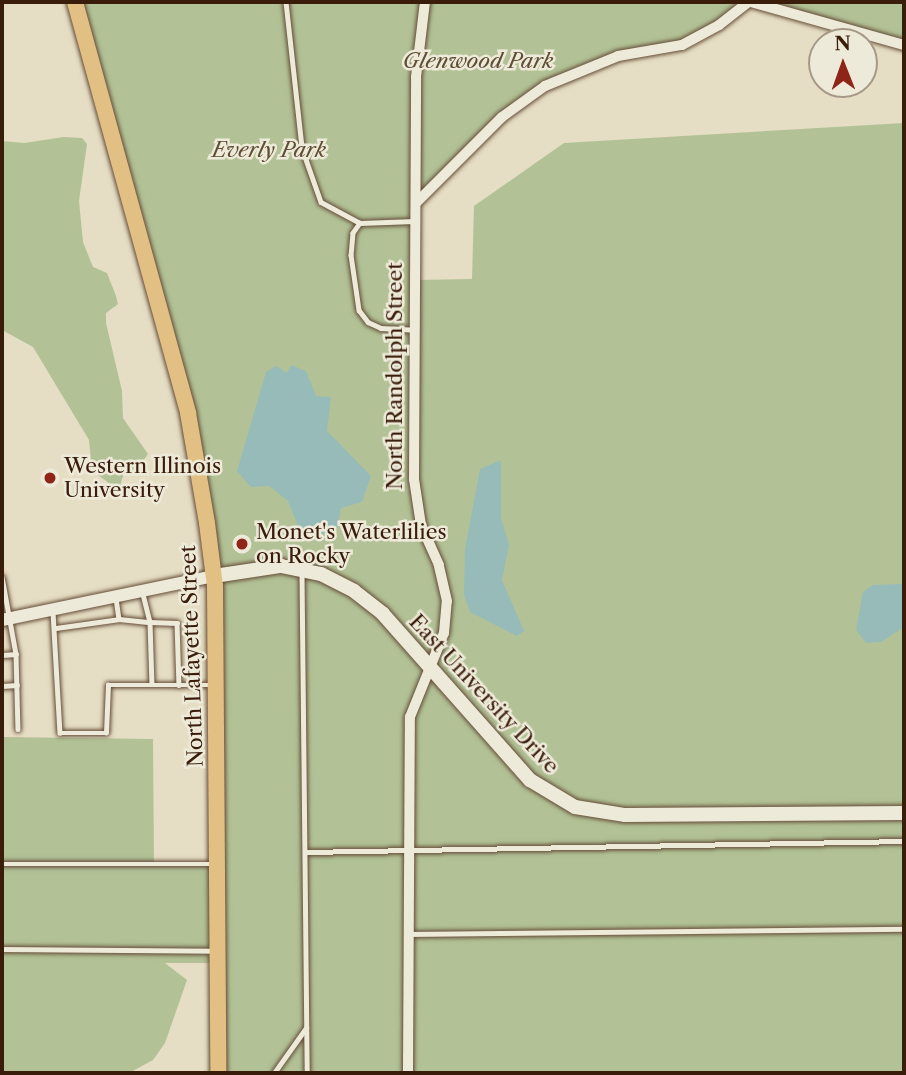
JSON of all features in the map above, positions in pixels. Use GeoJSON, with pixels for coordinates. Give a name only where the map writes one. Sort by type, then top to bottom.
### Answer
{"type":"FeatureCollection","features":[{"type":"Feature","properties":{"kind":"highway","name":"North Lafayette Street"},"geometry":{"type":"LineString","coordinates":[[80,3],[188,412],[214,576],[218,1073]]}},
{"type":"Feature","properties":{"kind":"main road","name":"East University Drive"},"geometry":{"type":"LineString","coordinates":[[214,576],[262,566],[302,569],[364,598],[530,780],[575,807],[625,815],[904,813]]}},
{"type":"Feature","properties":{"kind":"street","name":"North Randolph Street"},"geometry":{"type":"LineString","coordinates":[[408,1073],[406,850],[410,716],[444,633],[447,601],[416,502],[416,77],[425,2]]}},
{"type":"Feature","properties":{"kind":"street"},"geometry":{"type":"LineString","coordinates":[[417,202],[502,117],[545,86],[618,56],[682,45],[719,25],[749,2],[904,45]]}},
{"type":"Feature","properties":{"kind":"street"},"geometry":{"type":"LineString","coordinates":[[6,619],[214,576]]}},
{"type":"Feature","properties":{"kind":"lane"},"geometry":{"type":"LineString","coordinates":[[286,2],[302,148],[321,202],[360,223],[415,221]]}},
{"type":"Feature","properties":{"kind":"lane"},"geometry":{"type":"LineString","coordinates":[[360,223],[354,233],[351,255],[359,310],[368,322],[381,328],[414,330]]}},
{"type":"Feature","properties":{"kind":"lane"},"geometry":{"type":"LineString","coordinates":[[302,569],[307,1073]]}},
{"type":"Feature","properties":{"kind":"lane"},"geometry":{"type":"LineString","coordinates":[[2,577],[6,619],[16,654],[18,729]]}},
{"type":"Feature","properties":{"kind":"lane"},"geometry":{"type":"LineString","coordinates":[[142,591],[150,622],[152,684]]}},
{"type":"Feature","properties":{"kind":"lane"},"geometry":{"type":"LineString","coordinates":[[116,597],[119,619]]}},
{"type":"Feature","properties":{"kind":"lane"},"geometry":{"type":"LineString","coordinates":[[52,610],[56,628],[60,733],[106,733],[106,686],[216,685]]}},
{"type":"Feature","properties":{"kind":"lane"},"geometry":{"type":"LineString","coordinates":[[56,628],[119,619],[177,623],[179,685]]}},
{"type":"Feature","properties":{"kind":"lane"},"geometry":{"type":"LineString","coordinates":[[2,655],[16,654]]}},
{"type":"Feature","properties":{"kind":"lane"},"geometry":{"type":"LineString","coordinates":[[2,685],[17,685]]}},
{"type":"Feature","properties":{"kind":"lane"},"geometry":{"type":"LineString","coordinates":[[306,852],[904,841]]}},
{"type":"Feature","properties":{"kind":"lane"},"geometry":{"type":"LineString","coordinates":[[2,864],[217,864]]}},
{"type":"Feature","properties":{"kind":"lane"},"geometry":{"type":"LineString","coordinates":[[407,934],[904,929]]}},
{"type":"Feature","properties":{"kind":"lane"},"geometry":{"type":"LineString","coordinates":[[2,949],[217,951]]}},
{"type":"Feature","properties":{"kind":"lane"},"geometry":{"type":"LineString","coordinates":[[274,1073],[306,1026]]}},
{"type":"Feature","properties":{"kind":"green space"},"geometry":{"type":"Polygon","coordinates":[[[75,2],[748,2],[682,45],[618,56],[527,97],[417,202],[415,280],[472,279],[474,206],[564,143],[904,123],[904,1073],[218,1073],[217,963],[165,963],[187,980],[165,1043],[153,1060],[129,1073],[2,1073],[2,737],[153,739],[154,864],[216,864],[216,664],[200,475],[75,2]]]}},
{"type":"Feature","properties":{"kind":"green space"},"geometry":{"type":"Polygon","coordinates":[[[751,2],[904,2],[904,45],[878,38],[878,28],[844,28],[751,2]]]}},
{"type":"Feature","properties":{"kind":"green space"},"geometry":{"type":"Polygon","coordinates":[[[64,137],[82,138],[87,144],[79,201],[83,242],[93,267],[107,273],[116,296],[118,304],[106,313],[106,323],[122,391],[123,418],[148,454],[138,468],[124,472],[119,490],[92,471],[89,440],[33,347],[2,330],[2,141],[24,143],[64,137]]]}},
{"type":"Feature","properties":{"kind":"water"},"geometry":{"type":"Polygon","coordinates":[[[291,365],[306,371],[316,396],[331,397],[327,431],[371,476],[362,502],[341,508],[337,528],[312,539],[303,538],[288,501],[269,486],[251,487],[237,471],[266,372],[276,366],[287,373],[291,365]]]}},
{"type":"Feature","properties":{"kind":"water"},"geometry":{"type":"Polygon","coordinates":[[[501,460],[501,518],[509,545],[502,580],[524,631],[517,636],[470,612],[464,595],[465,549],[480,469],[501,460]]]}},
{"type":"Feature","properties":{"kind":"water"},"geometry":{"type":"Polygon","coordinates":[[[904,584],[904,627],[881,642],[866,643],[856,630],[863,592],[873,585],[904,584]]]}},
{"type":"Feature","properties":{"kind":"place","name":"Western Illinois University"},"geometry":{"type":"Point","coordinates":[50,478]}},
{"type":"Feature","properties":{"kind":"place","name":"Monet's Waterlilies on Rocky"},"geometry":{"type":"Point","coordinates":[242,544]}},
{"type":"Feature","properties":{"kind":"park label","name":"Glenwood Park"},"geometry":{"type":"Point","coordinates":[478,61]}},
{"type":"Feature","properties":{"kind":"park label","name":"Everly Park"},"geometry":{"type":"Point","coordinates":[269,150]}}]}
